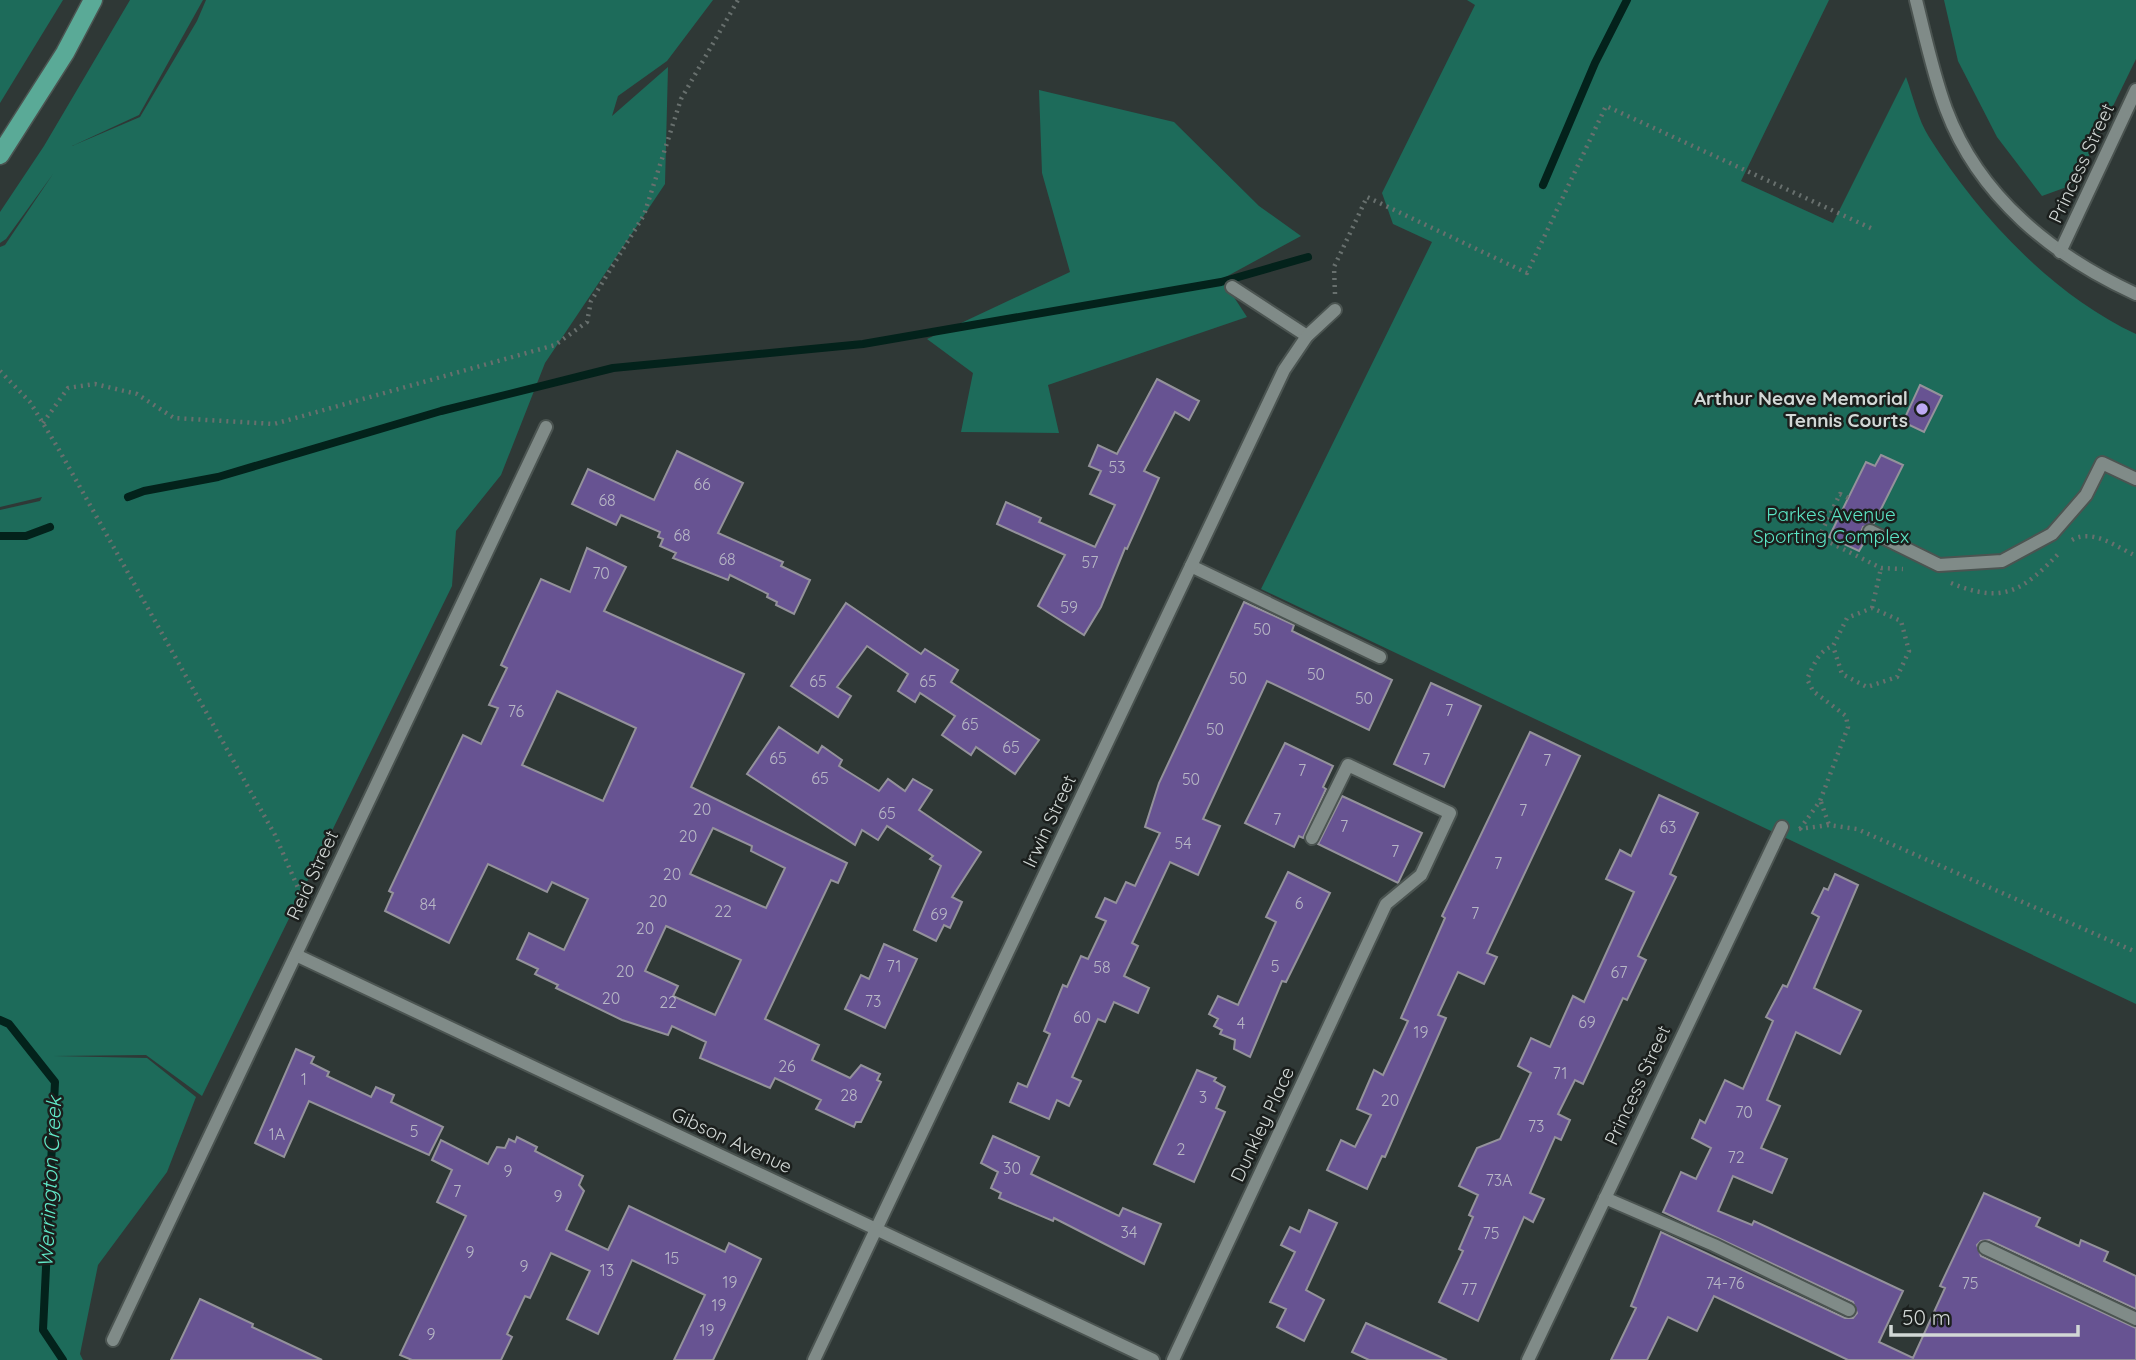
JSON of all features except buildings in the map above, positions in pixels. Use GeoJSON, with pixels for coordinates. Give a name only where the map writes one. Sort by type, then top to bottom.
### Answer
{"type":"FeatureCollection","features":[{"type":"Feature","properties":{"kind":"main road"},"geometry":{"type":"LineString","coordinates":[[0,155],[65,52],[93,0]]}},
{"type":"Feature","properties":{"kind":"street"},"geometry":{"type":"LineString","coordinates":[[1916,0],[1939,89],[1971,160],[2010,210],[2060,252],[2086,269],[2136,294]]}},
{"type":"Feature","properties":{"kind":"street","name":"Princess Street"},"geometry":{"type":"LineString","coordinates":[[2060,252],[2136,90]]}},
{"type":"Feature","properties":{"kind":"street"},"geometry":{"type":"LineString","coordinates":[[1232,287],[1307,336]]}},
{"type":"Feature","properties":{"kind":"street","name":"Irwin Street"},"geometry":{"type":"LineString","coordinates":[[814,1360],[1284,370],[1307,336],[1335,310]]}},
{"type":"Feature","properties":{"kind":"street","name":"Reid Street"},"geometry":{"type":"LineString","coordinates":[[113,1340],[546,427]]}},
{"type":"Feature","properties":{"kind":"street"},"geometry":{"type":"LineString","coordinates":[[1870,531],[1939,565],[2002,561],[2052,534],[2086,495],[2102,463],[2136,479]]}},
{"type":"Feature","properties":{"kind":"street"},"geometry":{"type":"LineString","coordinates":[[1191,566],[1380,657]]}},
{"type":"Feature","properties":{"kind":"street","name":"Dunkley Place"},"geometry":{"type":"LineString","coordinates":[[1173,1360],[1387,904],[1422,875],[1450,813],[1348,765],[1312,838]]}},
{"type":"Feature","properties":{"kind":"street","name":"Princess Street"},"geometry":{"type":"LineString","coordinates":[[1528,1360],[1782,827]]}},
{"type":"Feature","properties":{"kind":"street","name":"Gibson Avenue"},"geometry":{"type":"LineString","coordinates":[[296,955],[1153,1360]]}},
{"type":"Feature","properties":{"kind":"street"},"geometry":{"type":"LineString","coordinates":[[1605,1198],[1714,1245],[1849,1310]]}},
{"type":"Feature","properties":{"kind":"street"},"geometry":{"type":"LineString","coordinates":[[1985,1248],[2136,1319]]}},
{"type":"Feature","properties":{"kind":"path"},"geometry":{"type":"LineString","coordinates":[[43,423],[68,388],[94,384],[137,394],[174,418],[274,425],[555,345],[587,322],[591,301],[644,215],[681,100],[738,0]]}},
{"type":"Feature","properties":{"kind":"path"},"geometry":{"type":"LineString","coordinates":[[1335,310],[1334,267],[1367,197],[1527,273],[1606,106],[1875,230]]}},
{"type":"Feature","properties":{"kind":"path"},"geometry":{"type":"LineString","coordinates":[[0,370],[30,402],[43,423],[275,835],[313,920]]}},
{"type":"Feature","properties":{"kind":"path"},"geometry":{"type":"LineString","coordinates":[[1872,608],[1881,568]]}},
{"type":"Feature","properties":{"kind":"path"},"geometry":{"type":"LineString","coordinates":[[1872,608],[1902,621],[1909,652],[1897,677],[1867,687],[1842,674],[1833,646],[1847,618],[1872,608]]}},
{"type":"Feature","properties":{"kind":"path"},"geometry":{"type":"LineString","coordinates":[[1800,829],[1820,801],[1848,727],[1846,716],[1813,691],[1807,679],[1824,649],[1833,646]]}},
{"type":"Feature","properties":{"kind":"path"},"geometry":{"type":"LineString","coordinates":[[1820,801],[1829,825]]}},
{"type":"Feature","properties":{"kind":"path"},"geometry":{"type":"LineString","coordinates":[[1782,827],[1800,829],[1829,825],[1857,829],[2136,952]]}},
{"type":"Feature","properties":{"kind":"green space"},"geometry":{"type":"Polygon","coordinates":[[[0,0],[63,0],[0,103],[0,0]]]}},
{"type":"Feature","properties":{"kind":"green space"},"geometry":{"type":"Polygon","coordinates":[[[130,0],[203,0],[139,115],[72,146],[140,117],[197,21],[206,0],[713,0],[667,61],[618,96],[612,116],[668,67],[665,184],[545,363],[501,475],[456,531],[452,586],[202,1096],[146,1055],[54,1056],[147,1058],[196,1097],[167,1172],[98,1265],[80,1354],[83,1360],[0,1360],[0,510],[40,501],[42,497],[0,507],[0,247],[5,245],[53,174],[6,239],[0,243],[0,212],[44,146],[130,0]]]}},
{"type":"Feature","properties":{"kind":"green space","name":"Parkes Avenue Sporting Complex"},"geometry":{"type":"Polygon","coordinates":[[[1467,0],[1829,0],[1741,181],[1833,223],[1906,77],[1929,137],[1994,224],[2046,275],[2105,317],[2136,334],[2136,1004],[1261,589],[1432,242],[1393,224],[1382,193],[1475,5],[1467,0]]]}},
{"type":"Feature","properties":{"kind":"green space"},"geometry":{"type":"Polygon","coordinates":[[[1944,0],[2136,0],[2136,59],[2075,184],[2042,196],[1997,137],[1958,61],[1944,0]]]}},
{"type":"Feature","properties":{"kind":"green space"},"geometry":{"type":"Polygon","coordinates":[[[1039,90],[1174,122],[1259,206],[1301,236],[1222,279],[1247,317],[1048,385],[1059,433],[961,432],[973,373],[927,339],[1070,272],[1042,173],[1039,90]]]}},
{"type":"Feature","properties":{"kind":"waterway"},"geometry":{"type":"LineString","coordinates":[[1543,185],[1595,63],[1627,0]]}},
{"type":"Feature","properties":{"kind":"waterway"},"geometry":{"type":"LineString","coordinates":[[128,497],[144,491],[218,477],[441,411],[613,368],[863,344],[1221,282],[1308,257]]}},
{"type":"Feature","properties":{"kind":"waterway"},"geometry":{"type":"LineString","coordinates":[[0,536],[26,536],[50,527]]}},
{"type":"Feature","properties":{"kind":"waterway","name":"Werrington Creek"},"geometry":{"type":"LineString","coordinates":[[0,1020],[9,1024],[55,1082],[43,1330],[63,1360]]}},
{"type":"Feature","properties":{"kind":"place","name":"Arthur Neave Memorial Tennis Courts"},"geometry":{"type":"Point","coordinates":[1922,409]}}]}
